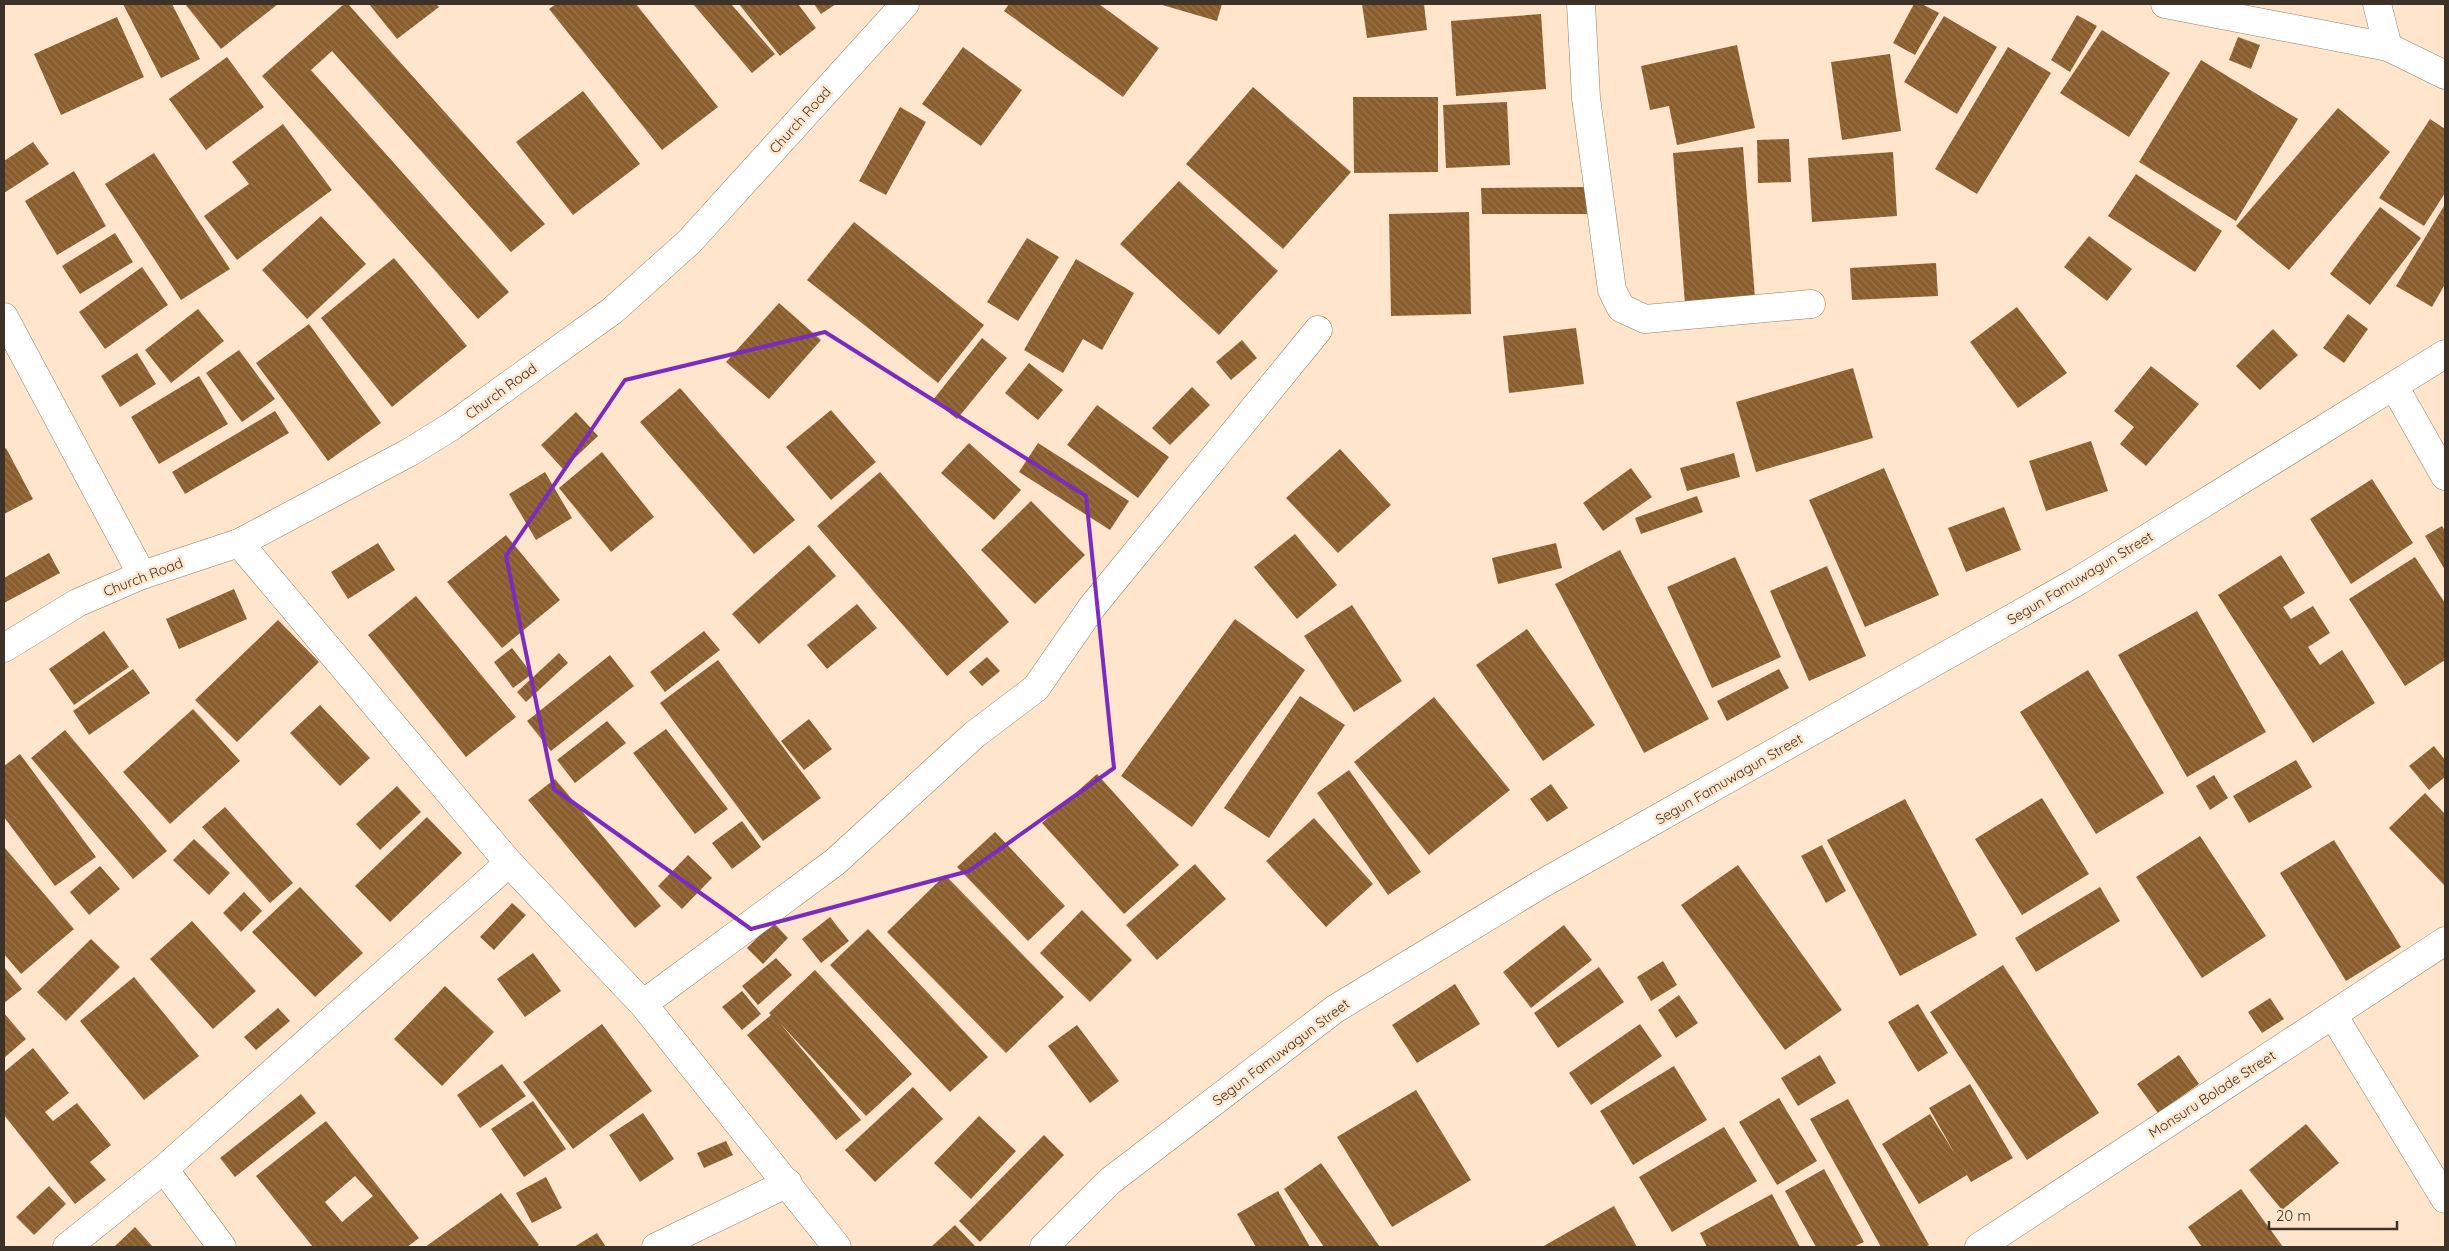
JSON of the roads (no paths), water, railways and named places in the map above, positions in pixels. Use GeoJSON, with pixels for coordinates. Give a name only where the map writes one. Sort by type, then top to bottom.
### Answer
{"type":"FeatureCollection","features":[{"type":"Feature","properties":{"kind":"street","name":"Church Road"},"geometry":{"type":"LineString","coordinates":[[4,648],[77,603],[142,575],[239,543],[410,452],[452,426],[612,311],[689,242],[905,4]]}},
{"type":"Feature","properties":{"kind":"street"},"geometry":{"type":"LineString","coordinates":[[1581,4],[1586,98],[1612,290],[1621,308],[1645,319],[1811,304]]}},
{"type":"Feature","properties":{"kind":"street"},"geometry":{"type":"LineString","coordinates":[[2165,4],[2388,47],[2445,75]]}},
{"type":"Feature","properties":{"kind":"street"},"geometry":{"type":"LineString","coordinates":[[2377,4],[2388,47]]}},
{"type":"Feature","properties":{"kind":"street"},"geometry":{"type":"LineString","coordinates":[[4,317],[142,575]]}},
{"type":"Feature","properties":{"kind":"street"},"geometry":{"type":"LineString","coordinates":[[643,1004],[835,862],[974,735],[1036,688],[1092,607],[1318,330]]}},
{"type":"Feature","properties":{"kind":"street","name":"Segun Famuwagun Street"},"geometry":{"type":"LineString","coordinates":[[1044,1247],[1110,1181],[1335,1009],[1538,886],[2078,581],[2445,354]]}},
{"type":"Feature","properties":{"kind":"street"},"geometry":{"type":"LineString","coordinates":[[2394,386],[2445,476]]}},
{"type":"Feature","properties":{"kind":"street"},"geometry":{"type":"LineString","coordinates":[[239,543],[509,863],[643,1004],[788,1183],[837,1247]]}},
{"type":"Feature","properties":{"kind":"street"},"geometry":{"type":"LineString","coordinates":[[67,1247],[164,1169],[509,863]]}},
{"type":"Feature","properties":{"kind":"street","name":"Monsuru Bolade Street"},"geometry":{"type":"LineString","coordinates":[[1979,1247],[2445,941]]}},
{"type":"Feature","properties":{"kind":"street"},"geometry":{"type":"LineString","coordinates":[[2333,1015],[2445,1199]]}},
{"type":"Feature","properties":{"kind":"street"},"geometry":{"type":"LineString","coordinates":[[164,1169],[222,1247]]}},
{"type":"Feature","properties":{"kind":"street"},"geometry":{"type":"LineString","coordinates":[[656,1247],[788,1183]]}}]}
